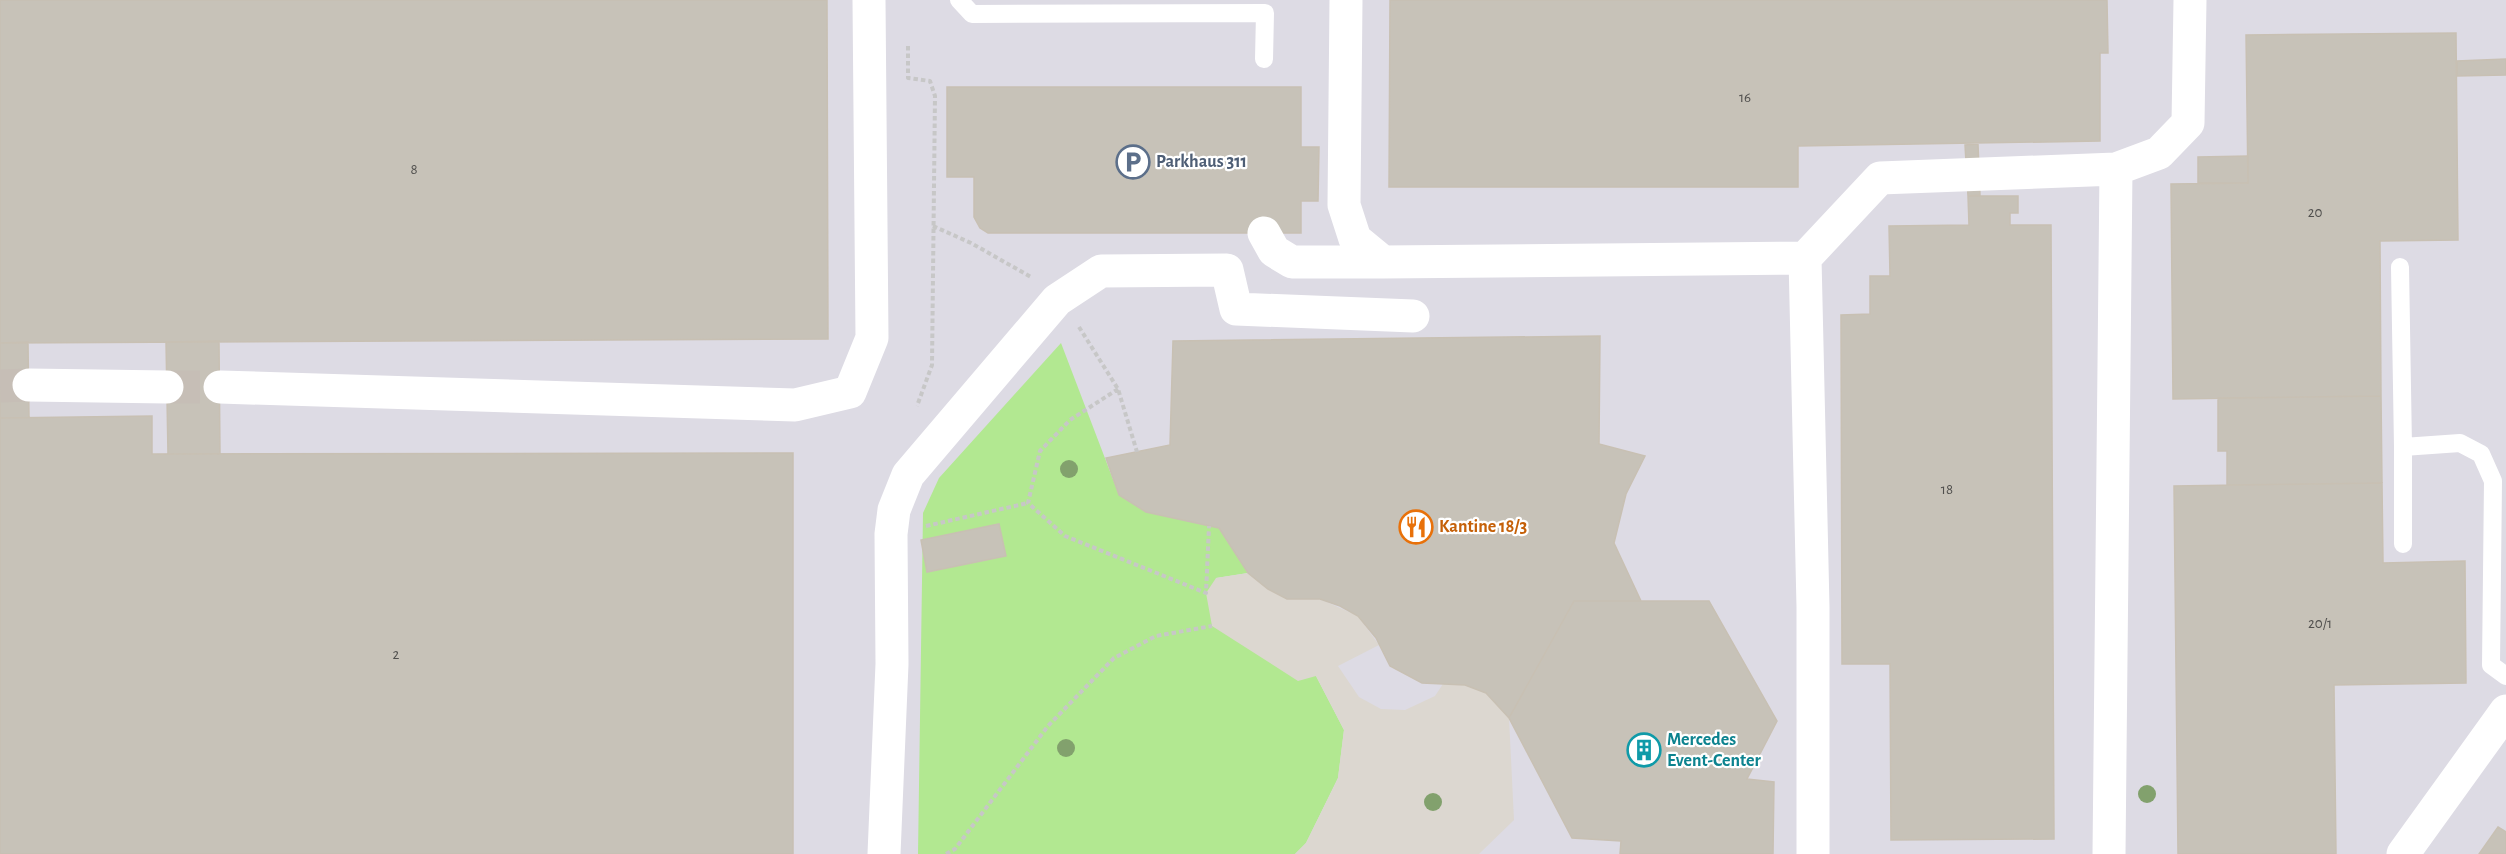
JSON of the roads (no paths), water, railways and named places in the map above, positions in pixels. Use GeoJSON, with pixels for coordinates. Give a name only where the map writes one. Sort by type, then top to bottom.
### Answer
{"type":"FeatureCollection","features":[{"type":"Feature","properties":{"kind":"street"},"geometry":{"type":"LineString","coordinates":[[220,387],[795,405],[849,392],[872,338],[869,0]]}},
{"type":"Feature","properties":{"kind":"street"},"geometry":{"type":"LineString","coordinates":[[1346,0],[1344,205],[1355,239],[1383,262]]}},
{"type":"Feature","properties":{"kind":"street"},"geometry":{"type":"LineString","coordinates":[[1813,854],[1813,607],[1805,258],[1880,178],[2116,169],[2159,153],[2188,123],[2190,0]]}},
{"type":"Feature","properties":{"kind":"street"},"geometry":{"type":"LineString","coordinates":[[2109,854],[2116,169]]}},
{"type":"Feature","properties":{"kind":"street"},"geometry":{"type":"LineString","coordinates":[[1264,233],[1274,251],[1292,262],[1805,258]]}},
{"type":"Feature","properties":{"kind":"street"},"geometry":{"type":"LineString","coordinates":[[884,854],[892,664],[891,534],[894,510],[908,475],[1057,300],[1101,271],[1227,270],[1236,309],[1413,316]]}},
{"type":"Feature","properties":{"kind":"street"},"geometry":{"type":"LineString","coordinates":[[28,385],[167,387]]}},
{"type":"Feature","properties":{"kind":"street"},"geometry":{"type":"LineString","coordinates":[[2403,854],[2506,711]]}},
{"type":"Feature","properties":{"kind":"lane"},"geometry":{"type":"LineString","coordinates":[[959,0],[972,14],[1025,7],[1265,13],[1264,59]]}},
{"type":"Feature","properties":{"kind":"lane"},"geometry":{"type":"LineString","coordinates":[[2400,267],[2403,544]]}},
{"type":"Feature","properties":{"kind":"lane"},"geometry":{"type":"LineString","coordinates":[[2403,447],[2460,443],[2481,454],[2493,481],[2491,665],[2506,676]]}},
{"type":"Feature","properties":{"kind":"tunnel"},"geometry":{"type":"LineString","coordinates":[[0,386],[29,385]]}},
{"type":"Feature","properties":{"kind":"tunnel"},"geometry":{"type":"LineString","coordinates":[[167,387],[220,387]]}},
{"type":"Feature","properties":{"kind":"place","name":"Parkhaus 311"},"geometry":{"type":"Point","coordinates":[1133,162]}},
{"type":"Feature","properties":{"kind":"place","name":"Kantine 18/3"},"geometry":{"type":"Point","coordinates":[1416,527]}},
{"type":"Feature","properties":{"kind":"place","name":"Mercedes Event-Center"},"geometry":{"type":"Point","coordinates":[1644,750]}}]}
